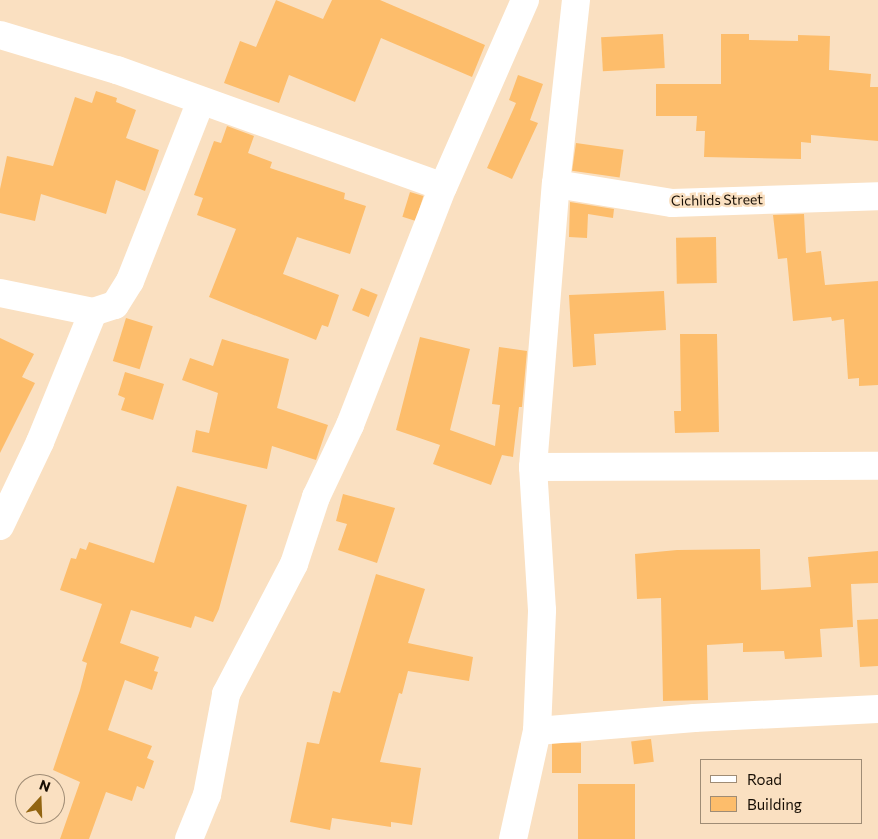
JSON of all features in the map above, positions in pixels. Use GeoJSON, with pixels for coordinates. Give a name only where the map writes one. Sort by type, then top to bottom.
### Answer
{"type":"FeatureCollection","features":[{"type":"Feature","properties":{"kind":"street"},"geometry":{"type":"LineString","coordinates":[[189,839],[207,795],[226,694],[294,564],[316,497],[350,425],[443,187],[525,0]]}},
{"type":"Feature","properties":{"kind":"street"},"geometry":{"type":"LineString","coordinates":[[513,839],[536,731],[542,610],[533,467],[556,184],[576,0]]}},
{"type":"Feature","properties":{"kind":"street"},"geometry":{"type":"LineString","coordinates":[[0,35],[74,56],[443,187]]}},
{"type":"Feature","properties":{"kind":"street"},"geometry":{"type":"LineString","coordinates":[[0,292],[93,312],[115,305],[130,281],[181,146],[201,101]]}},
{"type":"Feature","properties":{"kind":"street","name":"Cichlids Street"},"geometry":{"type":"LineString","coordinates":[[556,184],[672,203],[878,196]]}},
{"type":"Feature","properties":{"kind":"street"},"geometry":{"type":"LineString","coordinates":[[0,526],[40,442],[93,312]]}},
{"type":"Feature","properties":{"kind":"street"},"geometry":{"type":"LineString","coordinates":[[533,467],[878,466]]}},
{"type":"Feature","properties":{"kind":"street"},"geometry":{"type":"LineString","coordinates":[[536,731],[694,718],[878,709]]}},
{"type":"Feature","properties":{"kind":"building"},"geometry":{"type":"Polygon","coordinates":[[[276,0],[323,19],[332,0],[380,0],[485,45],[472,77],[381,38],[355,102],[289,75],[279,103],[224,83],[240,41],[256,47],[276,0]]]}},
{"type":"Feature","properties":{"kind":"building"},"geometry":{"type":"Polygon","coordinates":[[[663,34],[665,68],[603,71],[601,37],[663,34]]]}},
{"type":"Feature","properties":{"kind":"building"},"geometry":{"type":"Polygon","coordinates":[[[721,34],[749,34],[749,40],[798,41],[798,35],[830,36],[829,70],[871,74],[870,87],[878,87],[878,141],[811,135],[811,143],[801,142],[801,159],[704,157],[705,131],[696,131],[697,116],[656,116],[656,84],[721,84],[721,34]]]}},
{"type":"Feature","properties":{"kind":"building"},"geometry":{"type":"Polygon","coordinates":[[[518,75],[543,84],[530,120],[538,123],[512,179],[487,168],[516,103],[509,100],[518,75]]]}},
{"type":"Feature","properties":{"kind":"building"},"geometry":{"type":"Polygon","coordinates":[[[96,91],[117,98],[116,102],[136,110],[126,138],[159,150],[145,191],[116,180],[106,214],[41,194],[35,221],[0,213],[0,189],[7,156],[53,166],[75,97],[92,103],[96,91]]]}},
{"type":"Feature","properties":{"kind":"building"},"geometry":{"type":"Polygon","coordinates":[[[227,126],[254,136],[248,153],[272,162],[270,168],[345,193],[344,199],[366,206],[350,254],[297,237],[283,274],[339,295],[328,327],[322,325],[316,340],[209,297],[236,229],[197,215],[203,198],[194,195],[214,141],[221,143],[227,126]]]}},
{"type":"Feature","properties":{"kind":"building"},"geometry":{"type":"Polygon","coordinates":[[[576,143],[624,150],[620,177],[572,171],[576,143]]]}},
{"type":"Feature","properties":{"kind":"building"},"geometry":{"type":"Polygon","coordinates":[[[410,192],[423,196],[416,221],[402,217],[410,192]]]}},
{"type":"Feature","properties":{"kind":"building"},"geometry":{"type":"Polygon","coordinates":[[[570,202],[614,209],[613,218],[588,214],[587,238],[569,237],[570,202]]]}},
{"type":"Feature","properties":{"kind":"building"},"geometry":{"type":"Polygon","coordinates":[[[804,214],[806,253],[821,251],[825,285],[878,281],[878,385],[859,386],[859,378],[848,379],[844,319],[832,321],[831,317],[793,321],[787,258],[778,259],[773,215],[804,214]]]}},
{"type":"Feature","properties":{"kind":"building"},"geometry":{"type":"Polygon","coordinates":[[[716,237],[717,283],[677,284],[676,238],[716,237]]]}},
{"type":"Feature","properties":{"kind":"building"},"geometry":{"type":"Polygon","coordinates":[[[361,288],[378,295],[369,317],[352,310],[361,288]]]}},
{"type":"Feature","properties":{"kind":"building"},"geometry":{"type":"Polygon","coordinates":[[[664,291],[666,330],[594,334],[596,365],[573,367],[569,295],[664,291]]]}},
{"type":"Feature","properties":{"kind":"building"},"geometry":{"type":"Polygon","coordinates":[[[126,318],[153,326],[140,369],[113,361],[126,318]]]}},
{"type":"Feature","properties":{"kind":"building"},"geometry":{"type":"Polygon","coordinates":[[[680,334],[717,334],[719,432],[675,433],[674,411],[681,411],[680,334]]]}},
{"type":"Feature","properties":{"kind":"building"},"geometry":{"type":"Polygon","coordinates":[[[420,337],[470,349],[450,430],[495,446],[500,405],[492,404],[499,347],[527,351],[522,407],[519,407],[513,457],[502,455],[491,485],[433,464],[440,445],[396,430],[420,337]]]}},
{"type":"Feature","properties":{"kind":"building"},"geometry":{"type":"Polygon","coordinates":[[[0,338],[34,354],[22,377],[35,383],[0,453],[0,338]]]}},
{"type":"Feature","properties":{"kind":"building"},"geometry":{"type":"Polygon","coordinates":[[[222,339],[289,359],[277,408],[328,425],[316,460],[272,446],[267,469],[192,452],[196,430],[209,433],[218,393],[182,380],[190,358],[213,366],[222,339]]]}},
{"type":"Feature","properties":{"kind":"building"},"geometry":{"type":"Polygon","coordinates":[[[125,372],[164,384],[153,420],[121,410],[125,398],[118,395],[125,372]]]}},
{"type":"Feature","properties":{"kind":"building"},"geometry":{"type":"Polygon","coordinates":[[[177,486],[247,505],[219,609],[213,622],[195,616],[191,628],[131,610],[120,643],[159,657],[154,671],[158,672],[152,690],[125,680],[108,730],[152,746],[147,758],[154,761],[144,789],[137,786],[132,801],[106,792],[89,839],[60,839],[80,782],[53,770],[80,690],[87,663],[82,661],[102,604],[60,590],[71,558],[76,559],[80,548],[86,550],[89,542],[154,563],[177,486]]]}},
{"type":"Feature","properties":{"kind":"building"},"geometry":{"type":"Polygon","coordinates":[[[343,494],[395,508],[377,563],[338,550],[347,524],[336,521],[343,494]]]}},
{"type":"Feature","properties":{"kind":"building"},"geometry":{"type":"Polygon","coordinates":[[[760,549],[761,590],[811,587],[808,557],[878,551],[878,583],[851,584],[853,627],[820,629],[822,657],[785,659],[784,651],[743,652],[743,643],[707,645],[708,700],[663,701],[661,598],[637,599],[635,554],[677,550],[760,549]]]}},
{"type":"Feature","properties":{"kind":"building"},"geometry":{"type":"Polygon","coordinates":[[[376,574],[425,589],[408,643],[473,657],[469,681],[408,671],[402,694],[399,693],[380,762],[421,768],[412,825],[391,822],[391,827],[332,818],[330,830],[290,822],[307,742],[319,744],[333,691],[340,693],[376,574]]]}},
{"type":"Feature","properties":{"kind":"building"},"geometry":{"type":"Polygon","coordinates":[[[878,619],[878,666],[860,667],[857,620],[878,619]]]}},
{"type":"Feature","properties":{"kind":"building"},"geometry":{"type":"Polygon","coordinates":[[[651,739],[654,762],[634,764],[631,741],[651,739]]]}},
{"type":"Feature","properties":{"kind":"building"},"geometry":{"type":"Polygon","coordinates":[[[552,743],[581,743],[581,773],[552,773],[552,743]]]}},
{"type":"Feature","properties":{"kind":"building"},"geometry":{"type":"Polygon","coordinates":[[[578,784],[635,784],[635,839],[578,839],[578,784]]]}}]}
